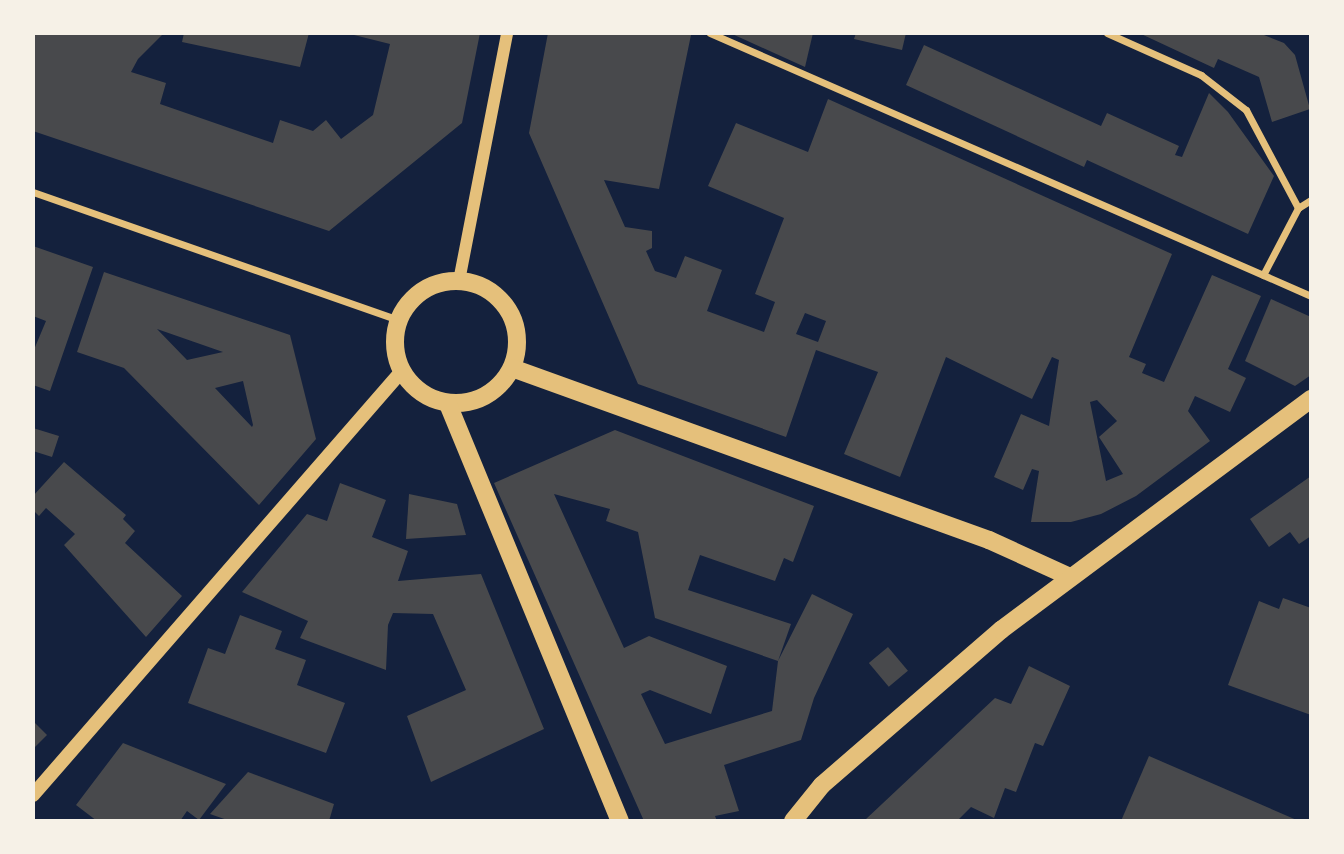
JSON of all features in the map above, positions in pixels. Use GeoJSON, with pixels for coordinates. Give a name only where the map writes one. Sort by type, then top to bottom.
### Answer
{"type":"FeatureCollection","features":[{"type":"Feature","properties":{"kind":"main road"},"geometry":{"type":"LineString","coordinates":[[459,281],[482,286],[507,307],[517,333],[512,368],[503,383],[479,400],[448,404],[415,389],[401,372],[395,351],[398,320],[424,289],[459,281]]}},
{"type":"Feature","properties":{"kind":"main road"},"geometry":{"type":"LineString","coordinates":[[512,368],[989,540],[1068,576]]}},
{"type":"Feature","properties":{"kind":"main road"},"geometry":{"type":"LineString","coordinates":[[33,795],[401,372]]}},
{"type":"Feature","properties":{"kind":"main road"},"geometry":{"type":"LineString","coordinates":[[793,821],[822,786],[1068,576],[1311,399]]}},
{"type":"Feature","properties":{"kind":"main road"},"geometry":{"type":"LineString","coordinates":[[448,404],[620,821]]}},
{"type":"Feature","properties":{"kind":"street"},"geometry":{"type":"LineString","coordinates":[[459,281],[507,33]]}},
{"type":"Feature","properties":{"kind":"street"},"geometry":{"type":"LineString","coordinates":[[710,33],[1311,296]]}},
{"type":"Feature","properties":{"kind":"street"},"geometry":{"type":"LineString","coordinates":[[1107,33],[1201,75],[1246,110],[1298,208]]}},
{"type":"Feature","properties":{"kind":"street"},"geometry":{"type":"LineString","coordinates":[[33,192],[398,320]]}},
{"type":"Feature","properties":{"kind":"street"},"geometry":{"type":"LineString","coordinates":[[1263,275],[1298,208],[1311,200]]}},
{"type":"Feature","properties":{"kind":"building"},"geometry":{"type":"Polygon","coordinates":[[[33,33],[164,33],[138,59],[131,72],[166,83],[160,104],[273,143],[280,120],[313,131],[326,120],[341,139],[373,115],[390,44],[346,33],[480,33],[462,123],[329,231],[33,131],[33,33]]]}},
{"type":"Feature","properties":{"kind":"building"},"geometry":{"type":"Polygon","coordinates":[[[184,33],[309,33],[300,67],[182,42],[184,33]]]}},
{"type":"Feature","properties":{"kind":"building"},"geometry":{"type":"Polygon","coordinates":[[[548,33],[691,35],[659,189],[604,180],[625,227],[652,231],[652,248],[646,251],[655,271],[676,278],[685,256],[722,270],[707,311],[764,332],[775,302],[755,294],[784,218],[708,186],[736,123],[808,152],[828,99],[1172,254],[1129,357],[1146,364],[1142,373],[1164,382],[1212,275],[1261,296],[1228,369],[1246,378],[1230,412],[1195,396],[1188,411],[1210,441],[1136,496],[1101,514],[1071,522],[1031,522],[1039,471],[1032,469],[1023,490],[994,477],[1021,414],[1049,426],[1059,360],[1052,357],[1032,399],[946,357],[900,477],[844,454],[878,372],[816,350],[786,437],[638,384],[529,133],[548,33]],[[805,313],[796,334],[818,342],[826,321],[805,313]],[[1097,400],[1090,402],[1106,481],[1123,474],[1099,437],[1117,421],[1097,400]]]}},
{"type":"Feature","properties":{"kind":"building"},"geometry":{"type":"Polygon","coordinates":[[[730,33],[813,33],[805,67],[730,33]]]}},
{"type":"Feature","properties":{"kind":"building"},"geometry":{"type":"Polygon","coordinates":[[[856,33],[906,33],[902,50],[854,39],[856,33]]]}},
{"type":"Feature","properties":{"kind":"building"},"geometry":{"type":"Polygon","coordinates":[[[1139,33],[1259,33],[1284,43],[1295,55],[1310,109],[1272,122],[1259,77],[1218,59],[1214,68],[1139,33]]]}},
{"type":"Feature","properties":{"kind":"building"},"geometry":{"type":"Polygon","coordinates":[[[924,45],[1101,126],[1107,113],[1179,146],[1175,155],[1182,157],[1209,93],[1228,112],[1274,176],[1248,234],[1087,160],[1084,167],[906,85],[924,45]]]}},
{"type":"Feature","properties":{"kind":"building"},"geometry":{"type":"Polygon","coordinates":[[[33,246],[93,267],[50,391],[33,385],[33,352],[46,321],[33,316],[33,246]]]}},
{"type":"Feature","properties":{"kind":"building"},"geometry":{"type":"Polygon","coordinates":[[[104,272],[290,335],[316,439],[259,505],[124,368],[77,352],[104,272]],[[157,329],[187,360],[223,352],[157,329]],[[243,381],[215,388],[252,427],[253,425],[243,381]]]}},
{"type":"Feature","properties":{"kind":"building"},"geometry":{"type":"Polygon","coordinates":[[[1271,299],[1311,317],[1311,375],[1295,386],[1245,361],[1271,299]]]}},
{"type":"Feature","properties":{"kind":"building"},"geometry":{"type":"Polygon","coordinates":[[[33,428],[59,436],[52,457],[33,451],[33,428]]]}},
{"type":"Feature","properties":{"kind":"building"},"geometry":{"type":"Polygon","coordinates":[[[615,430],[814,506],[793,562],[784,558],[775,581],[700,555],[688,590],[791,624],[778,661],[812,594],[853,614],[814,698],[801,740],[724,765],[739,811],[715,816],[717,821],[644,821],[494,483],[615,430]],[[554,494],[624,648],[649,636],[727,666],[711,714],[650,690],[641,694],[665,744],[772,711],[778,661],[655,618],[638,532],[606,521],[610,509],[554,494]]]}},
{"type":"Feature","properties":{"kind":"building"},"geometry":{"type":"Polygon","coordinates":[[[64,462],[126,515],[123,519],[135,531],[125,543],[182,596],[146,637],[64,545],[75,534],[46,508],[39,516],[33,510],[33,496],[64,462]]]}},
{"type":"Feature","properties":{"kind":"building"},"geometry":{"type":"Polygon","coordinates":[[[1311,476],[1311,536],[1299,544],[1290,532],[1269,547],[1250,519],[1311,476]]]}},
{"type":"Feature","properties":{"kind":"building"},"geometry":{"type":"Polygon","coordinates":[[[340,483],[386,500],[372,537],[408,551],[398,581],[481,574],[544,729],[431,782],[407,716],[466,690],[433,614],[393,613],[388,625],[386,670],[300,638],[308,621],[242,592],[307,514],[327,521],[340,483]]]}},
{"type":"Feature","properties":{"kind":"building"},"geometry":{"type":"Polygon","coordinates":[[[409,494],[457,504],[466,535],[406,539],[409,494]]]}},
{"type":"Feature","properties":{"kind":"building"},"geometry":{"type":"Polygon","coordinates":[[[1283,598],[1311,608],[1311,715],[1228,685],[1259,601],[1279,609],[1283,598]]]}},
{"type":"Feature","properties":{"kind":"building"},"geometry":{"type":"Polygon","coordinates":[[[240,615],[282,631],[275,649],[306,660],[297,685],[345,703],[326,753],[188,703],[208,648],[225,654],[240,615]]]}},
{"type":"Feature","properties":{"kind":"building"},"geometry":{"type":"Polygon","coordinates":[[[888,647],[908,671],[889,687],[869,663],[888,647]]]}},
{"type":"Feature","properties":{"kind":"building"},"geometry":{"type":"Polygon","coordinates":[[[1029,666],[1070,686],[1043,746],[1035,743],[1016,792],[1005,788],[994,818],[971,807],[957,821],[866,819],[995,698],[1011,704],[1029,666]]]}},
{"type":"Feature","properties":{"kind":"building"},"geometry":{"type":"Polygon","coordinates":[[[33,721],[47,735],[33,749],[33,721]]]}},
{"type":"Feature","properties":{"kind":"building"},"geometry":{"type":"Polygon","coordinates":[[[123,743],[226,784],[199,820],[187,811],[180,821],[97,821],[76,805],[123,743]]]}},
{"type":"Feature","properties":{"kind":"building"},"geometry":{"type":"Polygon","coordinates":[[[1149,756],[1299,821],[1121,821],[1149,756]]]}},
{"type":"Feature","properties":{"kind":"building"},"geometry":{"type":"Polygon","coordinates":[[[248,772],[334,804],[329,821],[230,821],[210,814],[248,772]]]}}]}
